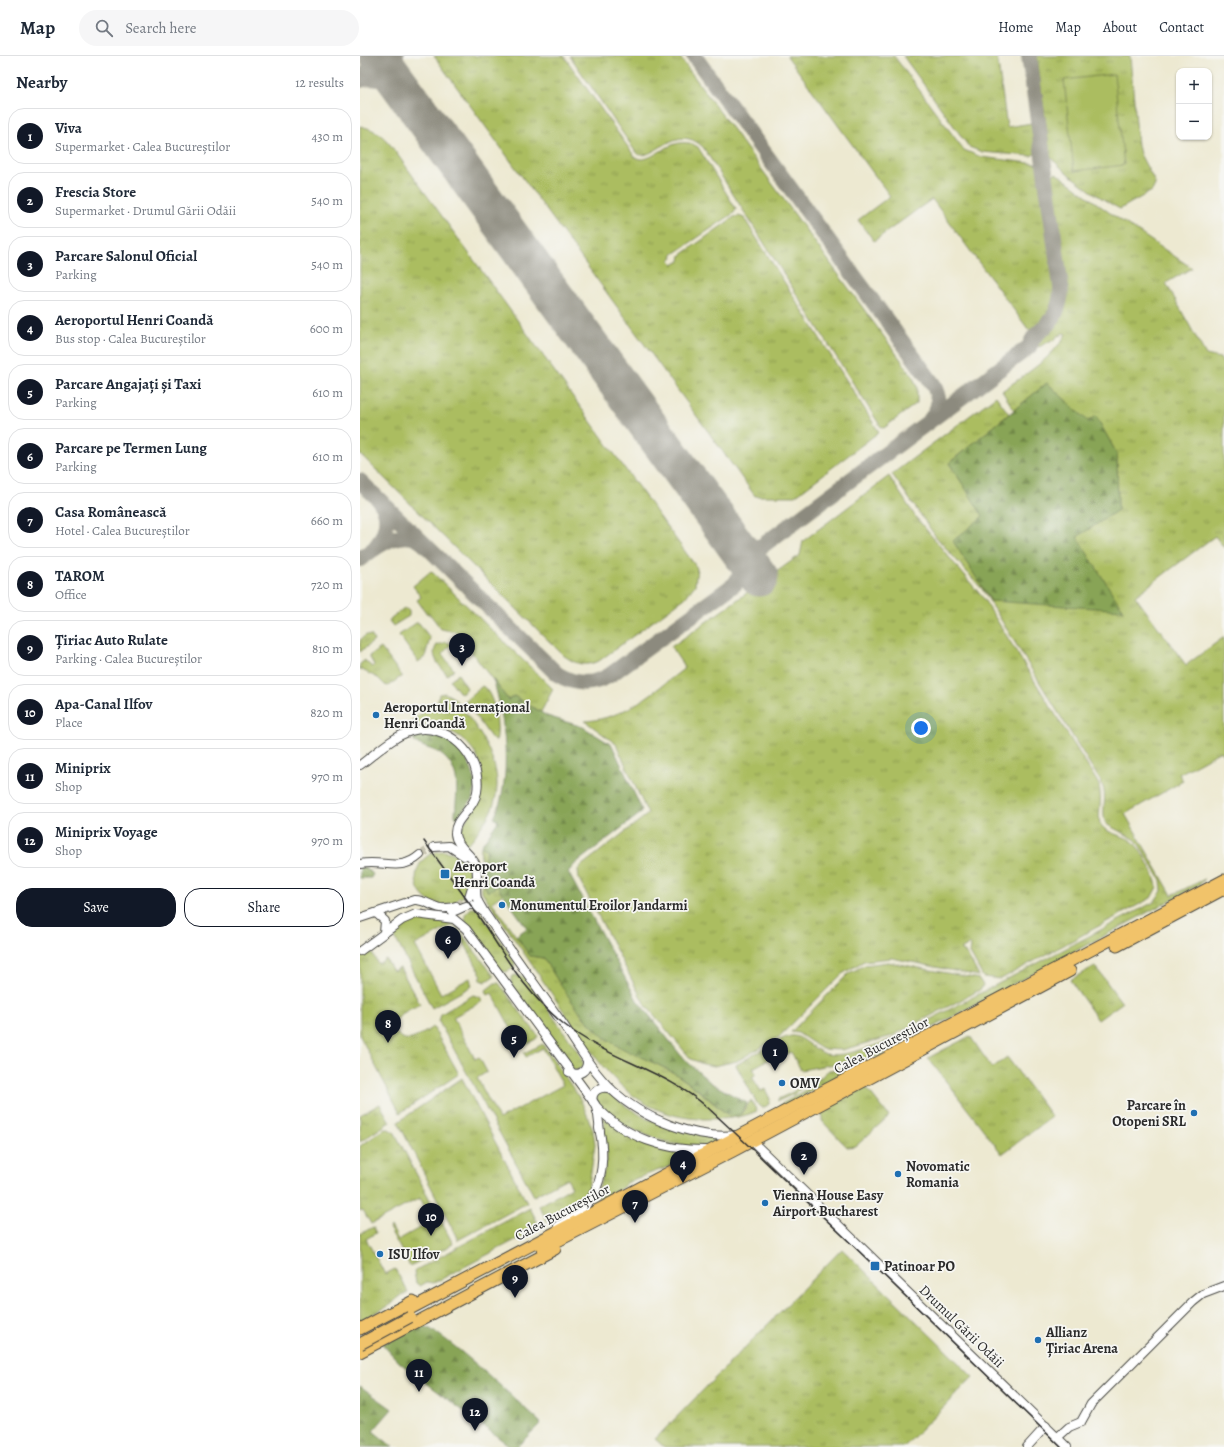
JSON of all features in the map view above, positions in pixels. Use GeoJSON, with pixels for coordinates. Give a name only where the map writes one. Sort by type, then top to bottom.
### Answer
{"type":"FeatureCollection","features":[{"type":"Feature","properties":{"kind":"highway","name":"Calea Bucureștilor"},"geometry":{"type":"LineString","coordinates":[[611,1209],[713,1150],[748,1137],[1224,880]]}},
{"type":"Feature","properties":{"kind":"highway","name":"Calea Bucureștilor"},"geometry":{"type":"LineString","coordinates":[[360,1336],[611,1209],[1224,889]]}},
{"type":"Feature","properties":{"kind":"highway"},"geometry":{"type":"LineString","coordinates":[[360,1329],[595,1208],[611,1209]]}},
{"type":"Feature","properties":{"kind":"highway"},"geometry":{"type":"LineString","coordinates":[[360,1352],[541,1257],[602,1221],[611,1209]]}},
{"type":"Feature","properties":{"kind":"highway","name":"Calea Bucureștilor"},"geometry":{"type":"LineString","coordinates":[[360,1344],[521,1255]]}},
{"type":"Feature","properties":{"kind":"highway"},"geometry":{"type":"LineString","coordinates":[[399,1308],[397,1312],[397,1320],[404,1326],[409,1326]]}},
{"type":"Feature","properties":{"kind":"highway"},"geometry":{"type":"LineString","coordinates":[[360,1324],[380,1319]]}},
{"type":"Feature","properties":{"kind":"street"},"geometry":{"type":"LineString","coordinates":[[360,765],[399,737],[411,731],[431,730],[447,734],[457,741],[467,752],[476,772],[478,787],[471,808],[456,825],[455,835],[458,843],[469,855],[476,867],[478,877],[476,898],[484,912],[588,1060],[611,1089],[644,1113],[663,1122],[696,1132],[748,1137]]}},
{"type":"Feature","properties":{"kind":"street"},"geometry":{"type":"LineString","coordinates":[[434,847],[445,846],[454,848],[469,862],[474,878],[469,897]]}},
{"type":"Feature","properties":{"kind":"street"},"geometry":{"type":"LineString","coordinates":[[360,864],[368,862],[402,866],[420,855]]}},
{"type":"Feature","properties":{"kind":"street"},"geometry":{"type":"LineString","coordinates":[[360,918],[417,900],[439,908],[456,906]]}},
{"type":"Feature","properties":{"kind":"street"},"geometry":{"type":"LineString","coordinates":[[405,904],[443,913],[454,911],[472,904],[484,912]]}},
{"type":"Feature","properties":{"kind":"street"},"geometry":{"type":"LineString","coordinates":[[376,913],[385,921],[384,933]]}},
{"type":"Feature","properties":{"kind":"street"},"geometry":{"type":"LineString","coordinates":[[360,951],[402,920],[416,914],[457,920],[466,929],[569,1072],[606,1116],[620,1127],[650,1142],[680,1149],[713,1150]]}},
{"type":"Feature","properties":{"kind":"street"},"geometry":{"type":"LineString","coordinates":[[569,1072],[576,1074],[583,1072],[587,1066],[588,1060]]}},
{"type":"Feature","properties":{"kind":"street"},"geometry":{"type":"LineString","coordinates":[[547,1232],[573,1216],[586,1205],[592,1197],[602,1168],[602,1150],[598,1115],[593,1095],[597,1090],[603,1087],[611,1089]]}},
{"type":"Feature","properties":{"kind":"street"},"geometry":{"type":"LineString","coordinates":[[587,1095],[600,1132]]}},
{"type":"Feature","properties":{"kind":"street","name":"Drumul Gării Odăii"},"geometry":{"type":"LineString","coordinates":[[748,1137],[1068,1447]]}},
{"type":"Feature","properties":{"kind":"street"},"geometry":{"type":"LineString","coordinates":[[1058,1437],[1069,1427],[1081,1422],[1091,1404],[1193,1302],[1203,1294],[1224,1286]]}},
{"type":"Feature","properties":{"kind":"street"},"geometry":{"type":"LineString","coordinates":[[1027,1447],[1046,1426]]}},
{"type":"Feature","properties":{"kind":"green space"},"geometry":{"type":"Polygon","coordinates":[[[434,56],[564,56],[635,157],[641,159],[648,158],[679,143],[688,143],[698,147],[736,209],[734,213],[672,255],[673,257],[670,260],[673,265],[680,261],[681,255],[734,217],[739,216],[744,218],[879,432],[795,496],[755,496],[434,56]]]}},
{"type":"Feature","properties":{"kind":"green space"},"geometry":{"type":"Polygon","coordinates":[[[570,56],[679,56],[912,375],[917,387],[917,403],[884,428],[881,427],[703,147],[693,140],[683,138],[674,140],[651,153],[644,155],[637,154],[570,56]]]}},
{"type":"Feature","properties":{"kind":"green space"},"geometry":{"type":"Polygon","coordinates":[[[787,56],[894,56],[964,150],[981,157],[1038,164],[1046,219],[1049,219],[1056,259],[1058,288],[1052,314],[1044,324],[1037,329],[1028,329],[932,199],[874,241],[858,220],[890,196],[787,56]]]}},
{"type":"Feature","properties":{"kind":"green space"},"geometry":{"type":"Polygon","coordinates":[[[903,56],[997,56],[1007,127],[1032,123],[1036,153],[1031,156],[982,152],[969,147],[903,56]]]}},
{"type":"Feature","properties":{"kind":"green space"},"geometry":{"type":"Polygon","coordinates":[[[1037,56],[1130,56],[1138,145],[1140,154],[1155,182],[1152,191],[1120,209],[1082,185],[1055,162],[1050,156],[1037,56]]]}},
{"type":"Feature","properties":{"kind":"green space"},"geometry":{"type":"Polygon","coordinates":[[[1114,74],[1124,165],[1074,171],[1064,80],[1114,74]]]}},
{"type":"Feature","properties":{"kind":"green space"},"geometry":{"type":"Polygon","coordinates":[[[360,126],[376,132],[389,143],[697,568],[695,585],[685,598],[599,661],[589,664],[580,664],[563,655],[360,454],[360,126]]]}},
{"type":"Feature","properties":{"kind":"green space"},"geometry":{"type":"Polygon","coordinates":[[[1056,173],[1110,213],[1192,268],[1166,283],[1206,355],[1220,358],[1224,365],[1224,548],[1215,536],[1135,596],[1186,665],[1224,637],[1224,755],[1221,751],[1179,774],[1183,781],[1125,814],[1172,895],[1205,879],[1199,885],[879,1056],[801,1070],[791,1052],[786,1054],[780,1053],[753,1068],[756,1074],[752,1077],[761,1091],[765,1089],[770,1099],[769,1104],[764,1108],[758,1105],[736,1065],[771,1044],[791,1036],[795,1036],[826,1054],[833,1055],[850,1053],[893,1039],[1154,902],[1162,891],[1161,880],[1136,840],[1106,824],[1104,819],[1105,799],[1101,782],[982,589],[936,537],[892,474],[996,396],[1009,414],[949,463],[984,516],[953,541],[992,601],[1077,537],[1118,510],[1117,454],[1096,417],[1088,421],[1047,383],[1014,410],[1002,391],[1046,359],[1066,334],[1062,333],[1060,336],[1058,335],[1054,341],[1052,340],[1039,347],[1035,342],[1037,337],[1050,326],[1057,317],[1063,298],[1054,218],[1058,217],[1052,175],[1056,173]]]}},
{"type":"Feature","properties":{"kind":"green space"},"geometry":{"type":"Polygon","coordinates":[[[1047,383],[1088,421],[1096,416],[1117,454],[1118,510],[1077,537],[1123,610],[991,601],[953,541],[983,516],[949,463],[1047,383]]]}},
{"type":"Feature","properties":{"kind":"green space"},"geometry":{"type":"Polygon","coordinates":[[[889,476],[915,516],[983,598],[1098,783],[1100,789],[1099,818],[1101,825],[1107,830],[1127,838],[1134,843],[1151,869],[1157,887],[1151,898],[1001,979],[983,977],[970,953],[970,944],[961,950],[967,954],[979,976],[892,958],[864,961],[842,974],[779,1037],[737,1061],[714,1066],[703,1064],[691,1059],[644,1003],[579,879],[578,870],[581,866],[648,814],[616,744],[585,721],[600,719],[626,709],[650,694],[685,668],[671,647],[800,555],[803,541],[889,476]]]}},
{"type":"Feature","properties":{"kind":"green space"},"geometry":{"type":"Polygon","coordinates":[[[431,571],[553,689],[541,712],[514,696],[508,700],[456,632],[441,629],[429,613],[427,614],[417,600],[421,597],[413,586],[431,571]]]}},
{"type":"Feature","properties":{"kind":"green space"},"geometry":{"type":"Polygon","coordinates":[[[404,608],[409,610],[409,616],[393,626],[389,621],[404,608]]]}},
{"type":"Feature","properties":{"kind":"green space"},"geometry":{"type":"Polygon","coordinates":[[[416,623],[419,623],[430,638],[425,657],[418,662],[399,635],[416,623]]]}},
{"type":"Feature","properties":{"kind":"green space"},"geometry":{"type":"Polygon","coordinates":[[[366,635],[372,636],[374,641],[360,652],[360,640],[366,635]]]}},
{"type":"Feature","properties":{"kind":"green space"},"geometry":{"type":"Polygon","coordinates":[[[446,642],[452,644],[442,654],[454,670],[447,675],[436,661],[434,653],[437,645],[446,642]]]}},
{"type":"Feature","properties":{"kind":"green space"},"geometry":{"type":"Polygon","coordinates":[[[381,648],[402,676],[388,686],[378,678],[360,669],[360,664],[365,660],[372,667],[374,665],[369,656],[381,648]]]}},
{"type":"Feature","properties":{"kind":"green space"},"geometry":{"type":"Polygon","coordinates":[[[458,674],[467,688],[463,693],[459,692],[450,680],[458,674]]]}},
{"type":"Feature","properties":{"kind":"green space"},"geometry":{"type":"Polygon","coordinates":[[[493,679],[508,700],[514,696],[547,716],[583,727],[612,745],[642,810],[641,813],[576,863],[568,872],[637,1000],[683,1058],[711,1083],[747,1103],[740,1115],[729,1116],[703,1093],[666,1068],[621,1048],[604,1037],[578,1010],[543,958],[530,956],[516,936],[527,928],[497,886],[488,892],[485,887],[483,865],[487,850],[481,846],[498,821],[494,818],[500,803],[504,786],[505,768],[504,730],[493,679]]]}},
{"type":"Feature","properties":{"kind":"green space"},"geometry":{"type":"Polygon","coordinates":[[[482,686],[486,689],[493,702],[497,728],[496,741],[492,739],[465,701],[482,686]]]}},
{"type":"Feature","properties":{"kind":"green space"},"geometry":{"type":"Polygon","coordinates":[[[445,693],[454,698],[475,726],[492,757],[496,774],[497,790],[493,807],[475,836],[465,845],[463,844],[461,837],[462,831],[478,802],[480,795],[482,779],[480,764],[474,752],[465,741],[454,733],[426,725],[410,725],[410,722],[438,701],[439,694],[445,693]]]}},
{"type":"Feature","properties":{"kind":"green space"},"geometry":{"type":"Polygon","coordinates":[[[430,735],[447,740],[459,750],[469,763],[474,779],[474,794],[471,801],[457,818],[455,816],[457,790],[455,774],[452,766],[447,759],[439,753],[414,741],[414,736],[430,735]]]}},
{"type":"Feature","properties":{"kind":"green space"},"geometry":{"type":"Polygon","coordinates":[[[481,846],[487,850],[484,859],[483,871],[485,888],[488,892],[497,886],[503,894],[492,902],[530,956],[543,958],[582,1016],[605,1038],[674,1073],[729,1116],[741,1114],[751,1100],[757,1111],[744,1116],[725,1119],[704,1119],[677,1116],[653,1108],[633,1095],[614,1079],[583,1040],[482,892],[481,846]]]}},
{"type":"Feature","properties":{"kind":"green space"},"geometry":{"type":"Polygon","coordinates":[[[438,851],[448,851],[458,855],[466,863],[470,873],[470,883],[466,893],[458,901],[448,905],[438,905],[428,901],[420,893],[416,883],[416,873],[420,863],[428,855],[438,851]]]}},
{"type":"Feature","properties":{"kind":"green space"},"geometry":{"type":"Polygon","coordinates":[[[360,866],[367,868],[373,874],[371,878],[360,878],[360,866]]]}},
{"type":"Feature","properties":{"kind":"green space"},"geometry":{"type":"Polygon","coordinates":[[[471,908],[477,908],[515,962],[514,968],[506,972],[500,971],[465,920],[465,914],[471,908]]]}},
{"type":"Feature","properties":{"kind":"green space"},"geometry":{"type":"Polygon","coordinates":[[[419,917],[450,921],[454,924],[415,945],[441,994],[470,978],[472,986],[432,1008],[393,934],[413,919],[419,917]]]}},
{"type":"Feature","properties":{"kind":"green space"},"geometry":{"type":"Polygon","coordinates":[[[454,924],[494,976],[485,982],[480,980],[479,978],[482,976],[454,924]]]}},
{"type":"Feature","properties":{"kind":"green space"},"geometry":{"type":"Polygon","coordinates":[[[371,951],[378,964],[386,959],[393,971],[400,968],[420,1004],[406,1011],[399,1017],[395,1025],[396,1032],[402,1038],[411,1039],[433,1027],[459,1074],[400,1113],[360,1036],[360,958],[371,951]]]}},
{"type":"Feature","properties":{"kind":"green space"},"geometry":{"type":"Polygon","coordinates":[[[888,962],[979,979],[983,985],[980,990],[892,1036],[842,1050],[822,1049],[798,1033],[791,1032],[849,973],[865,965],[888,962]]]}},
{"type":"Feature","properties":{"kind":"green space"},"geometry":{"type":"Polygon","coordinates":[[[1095,966],[1122,1003],[1098,1020],[1070,980],[1095,966]]]}},
{"type":"Feature","properties":{"kind":"green space"},"geometry":{"type":"Polygon","coordinates":[[[515,975],[526,978],[581,1056],[584,1066],[576,1071],[573,1069],[511,984],[511,977],[515,975]]]}},
{"type":"Feature","properties":{"kind":"green space"},"geometry":{"type":"Polygon","coordinates":[[[495,983],[499,983],[538,1036],[536,1039],[521,1047],[492,993],[488,995],[486,990],[495,983]]]}},
{"type":"Feature","properties":{"kind":"green space"},"geometry":{"type":"Polygon","coordinates":[[[473,995],[480,997],[483,1001],[453,1017],[475,1059],[479,1057],[487,1072],[477,1078],[499,1119],[563,1085],[543,1048],[526,1057],[524,1053],[543,1044],[581,1100],[593,1130],[595,1145],[591,1172],[588,1187],[582,1199],[573,1208],[547,1221],[539,1206],[572,1187],[567,1178],[534,1196],[439,1022],[441,1014],[473,995]]]}},
{"type":"Feature","properties":{"kind":"green space"},"geometry":{"type":"Polygon","coordinates":[[[970,1036],[992,1068],[1007,1057],[1052,1117],[1002,1154],[928,1058],[970,1036]]]}},
{"type":"Feature","properties":{"kind":"green space"},"geometry":{"type":"Polygon","coordinates":[[[858,1066],[781,1108],[780,1107],[781,1104],[806,1090],[829,1070],[858,1066]]]}},
{"type":"Feature","properties":{"kind":"green space"},"geometry":{"type":"Polygon","coordinates":[[[462,1078],[527,1203],[458,1240],[398,1122],[462,1078]]]}},
{"type":"Feature","properties":{"kind":"green space"},"geometry":{"type":"Polygon","coordinates":[[[811,1078],[796,1093],[778,1101],[778,1099],[793,1092],[811,1078]]]}},
{"type":"Feature","properties":{"kind":"green space"},"geometry":{"type":"Polygon","coordinates":[[[866,1087],[889,1116],[856,1146],[847,1147],[822,1121],[822,1113],[827,1107],[866,1087]]]}},
{"type":"Feature","properties":{"kind":"green space"},"geometry":{"type":"Polygon","coordinates":[[[607,1090],[624,1105],[647,1119],[723,1138],[707,1145],[691,1147],[666,1142],[634,1130],[618,1122],[606,1113],[598,1103],[596,1093],[607,1090]]]}},
{"type":"Feature","properties":{"kind":"green space"},"geometry":{"type":"Polygon","coordinates":[[[380,1104],[390,1122],[360,1142],[360,1115],[380,1104]]]}},
{"type":"Feature","properties":{"kind":"green space"},"geometry":{"type":"Polygon","coordinates":[[[603,1117],[628,1134],[699,1152],[668,1167],[637,1178],[627,1183],[616,1193],[595,1198],[605,1169],[607,1156],[603,1117]]]}},
{"type":"Feature","properties":{"kind":"green space"},"geometry":{"type":"Polygon","coordinates":[[[385,1129],[389,1129],[395,1133],[453,1244],[410,1266],[389,1228],[391,1226],[398,1240],[432,1221],[420,1198],[371,1224],[363,1210],[360,1211],[360,1146],[385,1129]]]}},
{"type":"Feature","properties":{"kind":"green space"},"geometry":{"type":"Polygon","coordinates":[[[530,1208],[540,1227],[434,1283],[427,1282],[420,1286],[416,1283],[414,1271],[530,1208]]]}},
{"type":"Feature","properties":{"kind":"green space"},"geometry":{"type":"Polygon","coordinates":[[[373,1227],[376,1233],[366,1239],[385,1274],[395,1269],[408,1292],[398,1297],[392,1304],[360,1321],[360,1234],[373,1227]]]}},
{"type":"Feature","properties":{"kind":"green space"},"geometry":{"type":"Polygon","coordinates":[[[842,1249],[973,1377],[904,1447],[664,1447],[655,1439],[842,1249]]]}},
{"type":"Feature","properties":{"kind":"green space"},"geometry":{"type":"Polygon","coordinates":[[[418,1324],[443,1337],[480,1367],[541,1423],[517,1447],[511,1447],[400,1363],[382,1344],[418,1324]]]}},
{"type":"Feature","properties":{"kind":"green space"},"geometry":{"type":"Polygon","coordinates":[[[360,1386],[392,1409],[373,1431],[393,1447],[360,1447],[360,1386]]]}},
{"type":"Feature","properties":{"kind":"taxiway"},"geometry":{"type":"LineString","coordinates":[[360,78],[390,56]]}},
{"type":"Feature","properties":{"kind":"taxiway"},"geometry":{"type":"LineString","coordinates":[[396,56],[394,61],[395,74],[405,91]]}},
{"type":"Feature","properties":{"kind":"taxiway"},"geometry":{"type":"LineString","coordinates":[[694,56],[933,384],[938,398],[938,406],[931,419]]}},
{"type":"Feature","properties":{"kind":"taxiway"},"geometry":{"type":"LineString","coordinates":[[733,542],[746,549],[762,546],[1029,347],[1031,342],[1053,317],[1059,302],[1061,287],[1029,56]]}},
{"type":"Feature","properties":{"kind":"taxiway"},"geometry":{"type":"LineString","coordinates":[[360,80],[367,78],[379,79],[390,83],[407,94]]}},
{"type":"Feature","properties":{"kind":"taxiway"},"geometry":{"type":"LineString","coordinates":[[360,481],[557,674],[577,682],[584,683],[597,681],[610,675],[735,584],[739,578],[742,563],[733,542]]}},
{"type":"Feature","properties":{"kind":"taxiway"},"geometry":{"type":"LineString","coordinates":[[375,548],[382,537],[386,525],[386,513],[380,502]]}},
{"type":"Feature","properties":{"kind":"taxiway"},"geometry":{"type":"LineString","coordinates":[[360,559],[381,544],[398,537],[406,536],[422,542]]}},
{"type":"Feature","properties":{"kind":"runway"},"geometry":{"type":"LineString","coordinates":[[379,56],[759,577]]}},
{"type":"Feature","properties":{"kind":"tunnel"},"geometry":{"type":"LineString","coordinates":[[420,855],[434,847]]}},
{"type":"Feature","properties":{"kind":"tunnel"},"geometry":{"type":"LineString","coordinates":[[456,906],[469,897]]}},
{"type":"Feature","properties":{"kind":"railway"},"geometry":{"type":"LineString","coordinates":[[424,841],[474,909],[523,982],[553,1015],[582,1037],[672,1083],[707,1107],[867,1258],[1061,1447]]}},
{"type":"Feature","properties":{"kind":"place","name":"Parcare Salonul Oficial"},"geometry":{"type":"Point","coordinates":[462,666]}},
{"type":"Feature","properties":{"kind":"place","name":"Aeroportul Internațional Henri Coandă"},"geometry":{"type":"Point","coordinates":[376,715]}},
{"type":"Feature","properties":{"kind":"place","name":"Aeroport Henri Coandă"},"geometry":{"type":"Point","coordinates":[445,874]}},
{"type":"Feature","properties":{"kind":"place","name":"Monumentul Eroilor Jandarmi"},"geometry":{"type":"Point","coordinates":[502,905]}},
{"type":"Feature","properties":{"kind":"place","name":"Parcare pe Termen Lung"},"geometry":{"type":"Point","coordinates":[448,959]}},
{"type":"Feature","properties":{"kind":"place","name":"TAROM"},"geometry":{"type":"Point","coordinates":[388,1043]}},
{"type":"Feature","properties":{"kind":"place","name":"Parcare Angajați și Taxi"},"geometry":{"type":"Point","coordinates":[514,1058]}},
{"type":"Feature","properties":{"kind":"place","name":"Viva"},"geometry":{"type":"Point","coordinates":[775,1071]}},
{"type":"Feature","properties":{"kind":"place","name":"OMV"},"geometry":{"type":"Point","coordinates":[782,1083]}},
{"type":"Feature","properties":{"kind":"place","name":"Parcare în Otopeni SRL"},"geometry":{"type":"Point","coordinates":[1194,1113]}},
{"type":"Feature","properties":{"kind":"place","name":"Novomatic Romania"},"geometry":{"type":"Point","coordinates":[898,1174]}},
{"type":"Feature","properties":{"kind":"place","name":"Frescia Store"},"geometry":{"type":"Point","coordinates":[804,1175]}},
{"type":"Feature","properties":{"kind":"place","name":"Aeroportul Henri Coandă"},"geometry":{"type":"Point","coordinates":[683,1183]}},
{"type":"Feature","properties":{"kind":"place","name":"Vienna House Easy Airport Bucharest"},"geometry":{"type":"Point","coordinates":[765,1203]}},
{"type":"Feature","properties":{"kind":"place","name":"Casa Românească"},"geometry":{"type":"Point","coordinates":[635,1223]}},
{"type":"Feature","properties":{"kind":"place","name":"Apa-Canal Ilfov"},"geometry":{"type":"Point","coordinates":[431,1236]}},
{"type":"Feature","properties":{"kind":"place","name":"ISU Ilfov"},"geometry":{"type":"Point","coordinates":[380,1254]}},
{"type":"Feature","properties":{"kind":"place","name":"Patinoar PO"},"geometry":{"type":"Point","coordinates":[875,1266]}},
{"type":"Feature","properties":{"kind":"place","name":"Țiriac Auto Rulate"},"geometry":{"type":"Point","coordinates":[515,1298]}},
{"type":"Feature","properties":{"kind":"place","name":"Allianz Țiriac Arena"},"geometry":{"type":"Point","coordinates":[1038,1340]}},
{"type":"Feature","properties":{"kind":"place","name":"Miniprix"},"geometry":{"type":"Point","coordinates":[419,1392]}},
{"type":"Feature","properties":{"kind":"place","name":"Miniprix Voyage"},"geometry":{"type":"Point","coordinates":[475,1431]}}]}
